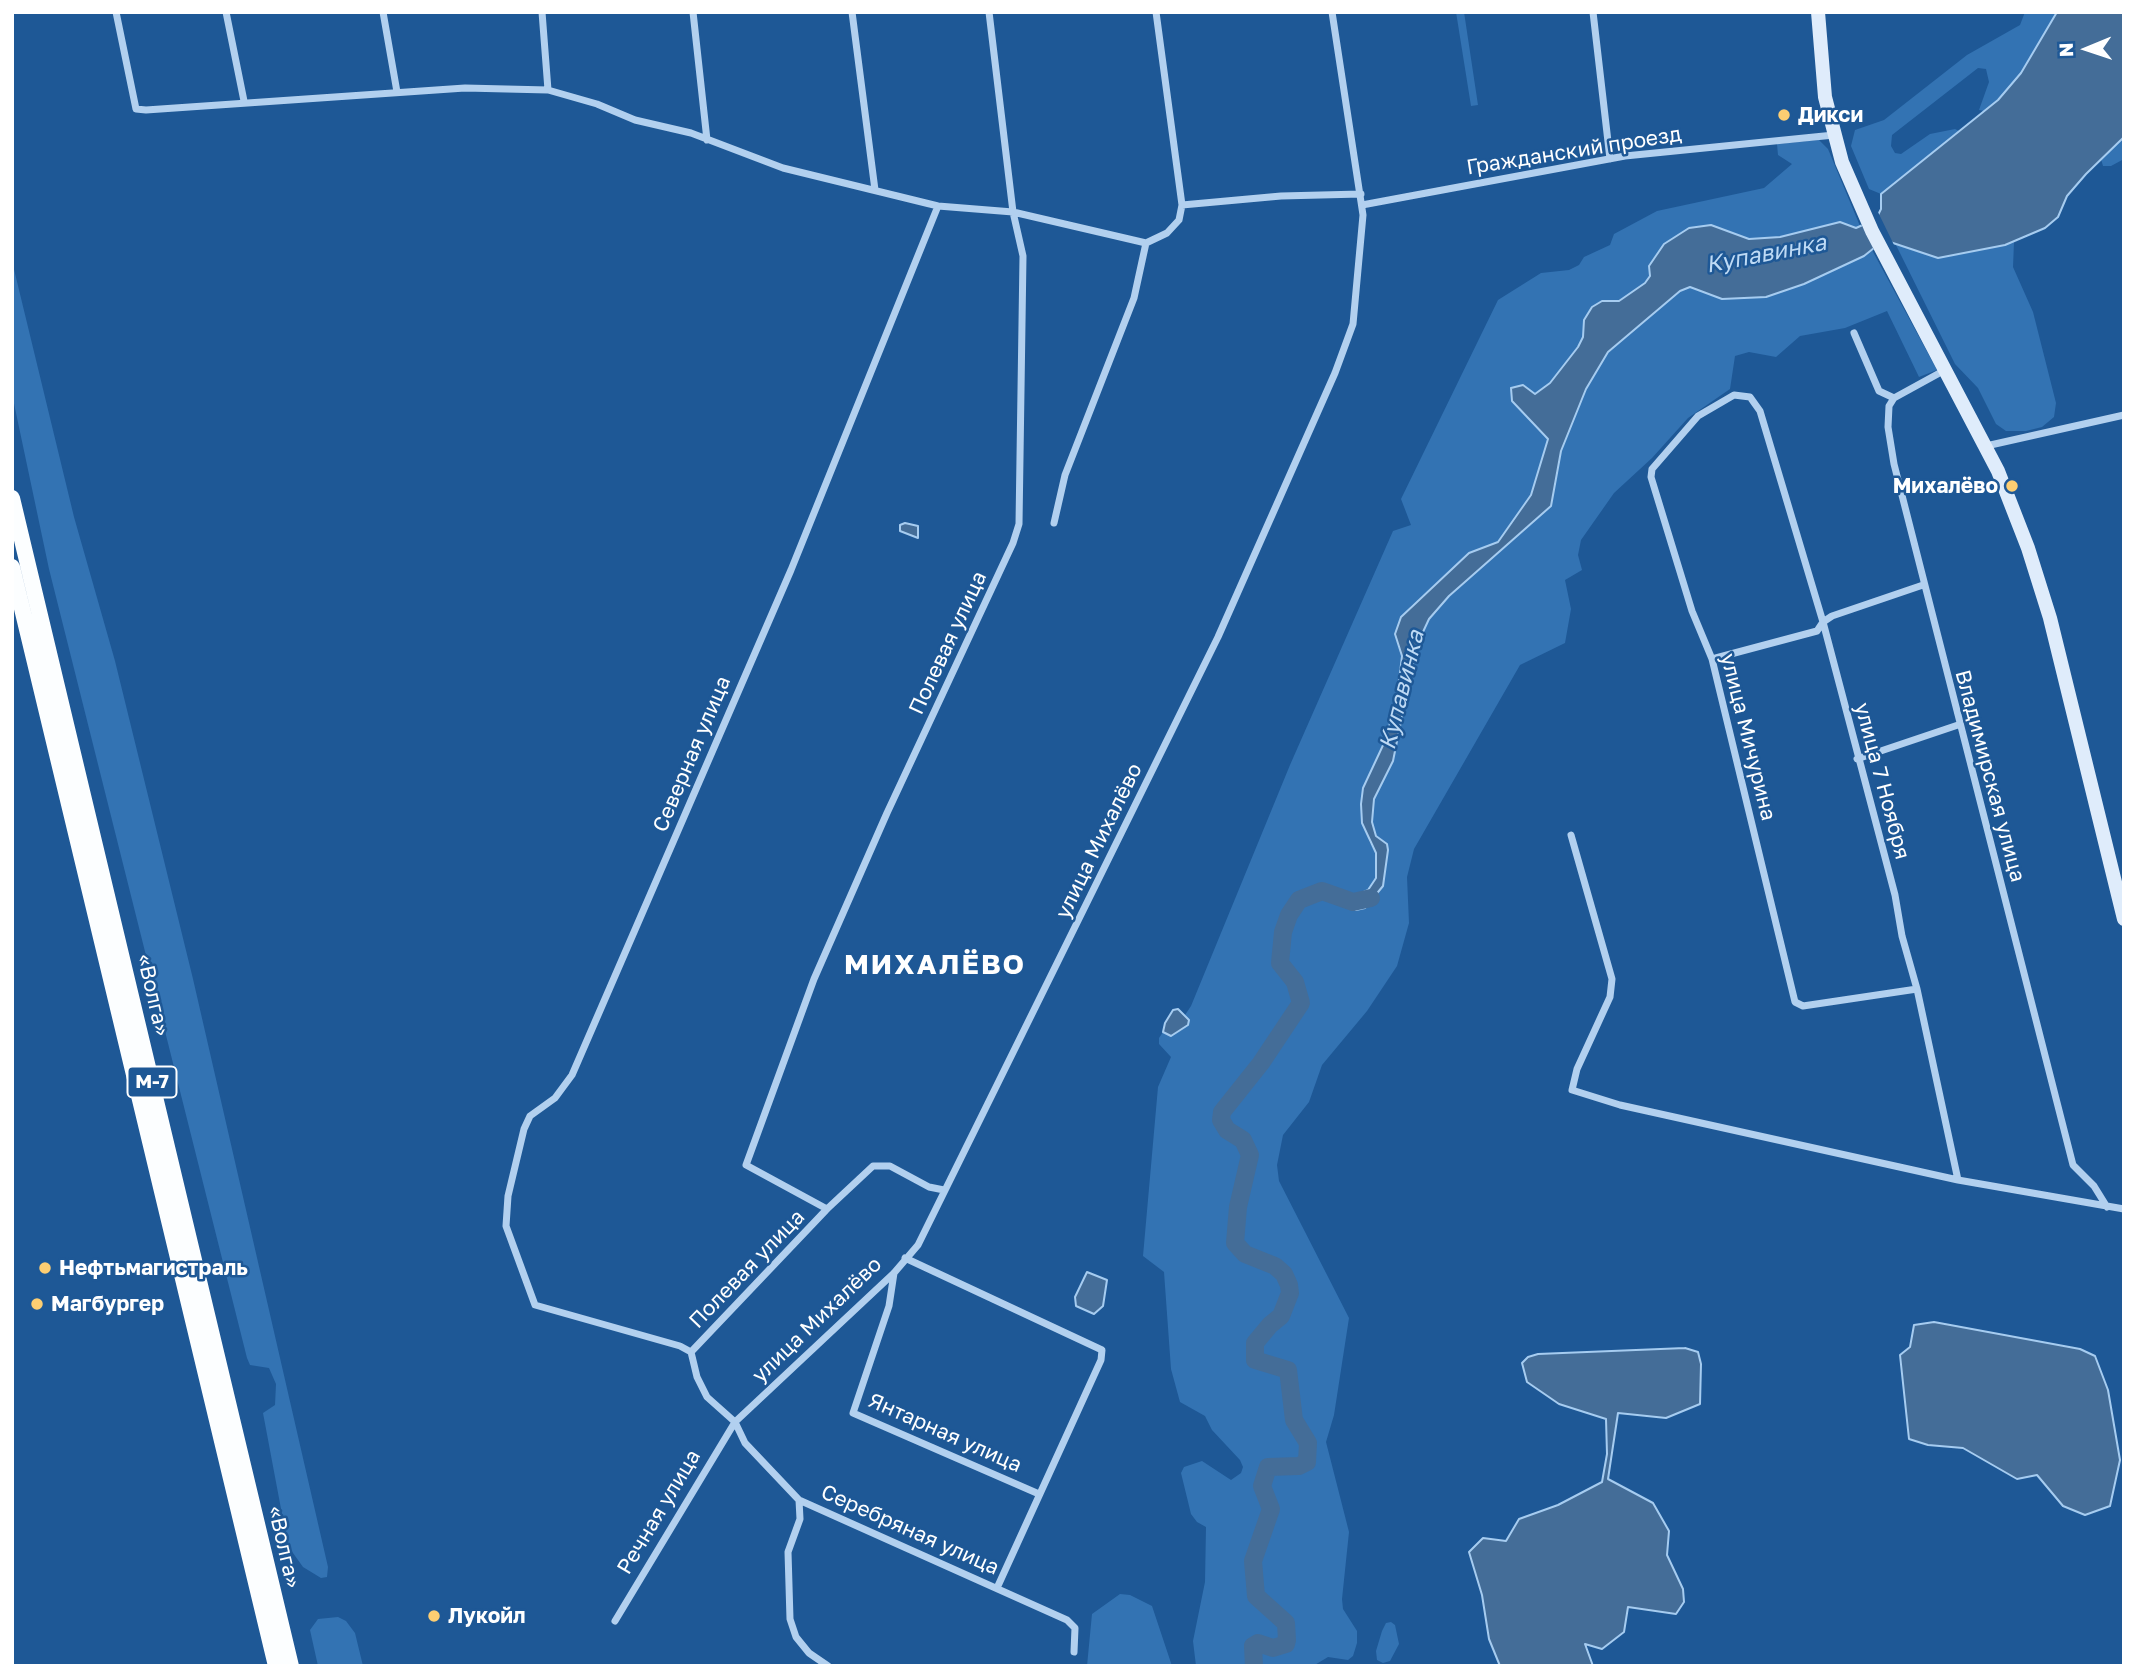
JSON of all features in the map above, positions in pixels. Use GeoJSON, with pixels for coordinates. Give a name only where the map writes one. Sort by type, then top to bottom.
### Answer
{"type":"FeatureCollection","features":[{"type":"Feature","properties":{"kind":"highway","name":"«Волга»"},"geometry":{"type":"LineString","coordinates":[[12,498],[291,1666]]}},
{"type":"Feature","properties":{"kind":"highway","name":"«Волга»"},"geometry":{"type":"LineString","coordinates":[[12,567],[276,1666]]}},
{"type":"Feature","properties":{"kind":"main road"},"geometry":{"type":"LineString","coordinates":[[1818,12],[1825,97],[1834,135],[1862,209],[1986,446],[2020,523],[2050,618],[2124,919]]}},
{"type":"Feature","properties":{"kind":"street"},"geometry":{"type":"LineString","coordinates":[[116,12],[136,109],[465,88],[548,90],[783,168],[938,206],[1013,212],[1146,243],[1167,233],[1179,220],[1182,205],[1156,12]]}},
{"type":"Feature","properties":{"kind":"street"},"geometry":{"type":"LineString","coordinates":[[226,12],[244,101]]}},
{"type":"Feature","properties":{"kind":"street"},"geometry":{"type":"LineString","coordinates":[[383,12],[397,92]]}},
{"type":"Feature","properties":{"kind":"street"},"geometry":{"type":"LineString","coordinates":[[542,12],[548,90]]}},
{"type":"Feature","properties":{"kind":"street"},"geometry":{"type":"LineString","coordinates":[[693,12],[707,141]]}},
{"type":"Feature","properties":{"kind":"street"},"geometry":{"type":"LineString","coordinates":[[852,12],[875,190]]}},
{"type":"Feature","properties":{"kind":"street","name":"Полевая улица"},"geometry":{"type":"LineString","coordinates":[[827,1209],[746,1165],[824,956],[1019,524],[1023,268],[1013,212],[989,12]]}},
{"type":"Feature","properties":{"kind":"street","name":"улица Михалёво"},"geometry":{"type":"LineString","coordinates":[[735,1422],[894,1273],[918,1245],[1219,637],[1335,373],[1353,324],[1362,205],[1332,12]]}},
{"type":"Feature","properties":{"kind":"street"},"geometry":{"type":"LineString","coordinates":[[1593,12],[1610,159]]}},
{"type":"Feature","properties":{"kind":"street","name":"Гражданский проезд"},"geometry":{"type":"LineString","coordinates":[[1362,205],[1610,159],[1834,135]]}},
{"type":"Feature","properties":{"kind":"street"},"geometry":{"type":"LineString","coordinates":[[1182,205],[1281,196],[1361,194]]}},
{"type":"Feature","properties":{"kind":"street","name":"Северная улица"},"geometry":{"type":"LineString","coordinates":[[691,1352],[680,1346],[535,1305],[506,1226],[505,1212],[524,1129],[530,1116],[555,1098],[572,1075],[791,570],[938,206]]}},
{"type":"Feature","properties":{"kind":"street"},"geometry":{"type":"LineString","coordinates":[[1054,523],[1065,475],[1134,298],[1146,243]]}},
{"type":"Feature","properties":{"kind":"street"},"geometry":{"type":"LineString","coordinates":[[1854,333],[1879,391],[1894,398],[1945,370]]}},
{"type":"Feature","properties":{"kind":"street","name":"улица Мичурина"},"geometry":{"type":"LineString","coordinates":[[1751,397],[1734,395],[1698,416],[1653,469],[1651,477],[1692,611],[1712,659],[1795,1002],[1803,1006],[1917,989]]}},
{"type":"Feature","properties":{"kind":"street","name":"улица 7 Ноября"},"geometry":{"type":"LineString","coordinates":[[1751,397],[1760,411],[1773,449],[1823,622],[1917,989],[1958,1180]]}},
{"type":"Feature","properties":{"kind":"street","name":"Владимирская улица"},"geometry":{"type":"LineString","coordinates":[[1894,398],[1889,406],[1888,427],[1923,585],[2073,1165],[2094,1186],[2107,1207]]}},
{"type":"Feature","properties":{"kind":"street"},"geometry":{"type":"LineString","coordinates":[[1986,446],[2124,415]]}},
{"type":"Feature","properties":{"kind":"street"},"geometry":{"type":"LineString","coordinates":[[1712,659],[1817,631],[1823,622],[1923,585]]}},
{"type":"Feature","properties":{"kind":"street"},"geometry":{"type":"LineString","coordinates":[[1857,759],[1958,725]]}},
{"type":"Feature","properties":{"kind":"street"},"geometry":{"type":"LineString","coordinates":[[1571,835],[1612,979],[1610,997],[1577,1069],[1572,1090],[1619,1105],[1958,1180],[2124,1209]]}},
{"type":"Feature","properties":{"kind":"street","name":"Полевая улица"},"geometry":{"type":"LineString","coordinates":[[691,1352],[827,1209],[873,1166],[890,1166],[929,1187],[944,1190]]}},
{"type":"Feature","properties":{"kind":"street"},"geometry":{"type":"LineString","coordinates":[[905,1258],[1102,1350],[1101,1360],[997,1588]]}},
{"type":"Feature","properties":{"kind":"street","name":"Янтарная улица"},"geometry":{"type":"LineString","coordinates":[[894,1273],[889,1306],[853,1413],[1039,1494]]}},
{"type":"Feature","properties":{"kind":"street","name":"Серебряная улица"},"geometry":{"type":"LineString","coordinates":[[691,1352],[697,1377],[707,1397],[735,1422],[745,1443],[799,1500],[1067,1620],[1075,1628],[1074,1653]]}},
{"type":"Feature","properties":{"kind":"street","name":"Речная улица"},"geometry":{"type":"LineString","coordinates":[[615,1621],[735,1422]]}},
{"type":"Feature","properties":{"kind":"street"},"geometry":{"type":"LineString","coordinates":[[799,1500],[800,1519],[788,1552],[790,1619],[796,1637],[809,1653],[828,1666]]}},
{"type":"Feature","properties":{"kind":"shaded area"},"geometry":{"type":"Polygon","coordinates":[[[1456,12],[1464,12],[1478,105],[1471,106],[1456,12]]]}},
{"type":"Feature","properties":{"kind":"shaded area"},"geometry":{"type":"Polygon","coordinates":[[[2025,12],[2057,12],[2021,73],[1998,100],[1984,111],[1979,110],[1989,82],[1986,69],[1978,68],[1892,135],[1891,146],[1895,153],[1901,154],[1930,134],[1955,129],[1959,131],[1881,194],[1869,189],[1851,146],[1855,130],[1884,120],[1967,55],[2020,25],[2025,12]]]}},
{"type":"Feature","properties":{"kind":"shaded area"},"geometry":{"type":"Polygon","coordinates":[[[2124,137],[2124,159],[2111,166],[2103,166],[2101,159],[2124,137]]]}},
{"type":"Feature","properties":{"kind":"shaded area"},"geometry":{"type":"Polygon","coordinates":[[[1819,140],[1828,149],[1860,226],[1856,228],[1840,222],[1780,237],[1748,239],[1711,225],[1645,283],[1619,301],[1602,301],[1584,320],[1583,337],[1578,347],[1550,383],[1535,395],[1512,401],[1548,439],[1531,495],[1498,542],[1469,553],[1410,607],[1399,642],[1402,656],[1397,698],[1385,741],[1363,788],[1369,841],[1376,853],[1376,878],[1368,890],[1353,897],[1383,886],[1388,850],[1376,836],[1372,822],[1374,799],[1393,761],[1416,647],[1429,619],[1449,596],[1551,506],[1561,451],[1586,389],[1608,352],[1680,291],[1690,287],[1723,299],[1766,297],[1864,256],[1872,250],[1937,370],[1919,377],[1887,311],[1845,328],[1800,336],[1776,357],[1749,352],[1735,356],[1730,389],[1688,418],[1652,458],[1614,493],[1581,540],[1578,555],[1582,570],[1565,580],[1571,609],[1565,643],[1520,665],[1414,849],[1407,877],[1409,923],[1397,966],[1367,1011],[1322,1065],[1309,1102],[1283,1135],[1277,1165],[1279,1181],[1349,1318],[1334,1415],[1326,1442],[1349,1532],[1342,1599],[1343,1609],[1357,1631],[1357,1643],[1353,1656],[1348,1660],[1328,1657],[1313,1666],[1196,1666],[1193,1641],[1205,1582],[1206,1527],[1197,1522],[1191,1514],[1181,1473],[1184,1467],[1202,1461],[1231,1480],[1241,1473],[1243,1467],[1240,1460],[1212,1430],[1205,1416],[1180,1402],[1171,1369],[1164,1272],[1143,1256],[1158,1087],[1171,1057],[1159,1044],[1159,1038],[1163,1032],[1171,1036],[1189,1020],[1185,1015],[1290,765],[1393,531],[1411,525],[1401,499],[1498,300],[1541,273],[1569,270],[1579,265],[1584,257],[1610,245],[1614,234],[1657,211],[1764,188],[1792,164],[1778,155],[1777,144],[1819,140]]]}},
{"type":"Feature","properties":{"kind":"shaded area"},"geometry":{"type":"Polygon","coordinates":[[[1894,241],[1938,258],[2014,242],[2013,267],[2033,312],[2056,403],[2054,417],[2042,427],[2026,431],[2006,431],[1996,424],[1978,388],[1955,364],[1894,241]]]}},
{"type":"Feature","properties":{"kind":"shaded area"},"geometry":{"type":"Polygon","coordinates":[[[12,261],[74,517],[115,661],[193,979],[328,1567],[327,1577],[321,1578],[303,1567],[288,1546],[263,1413],[275,1405],[276,1384],[269,1368],[250,1365],[247,1358],[49,569],[12,394],[12,261]]]}},
{"type":"Feature","properties":{"kind":"shaded area"},"geometry":{"type":"Polygon","coordinates":[[[1120,1594],[1130,1595],[1152,1606],[1172,1666],[1087,1666],[1092,1614],[1120,1594]]]}},
{"type":"Feature","properties":{"kind":"shaded area"},"geometry":{"type":"Polygon","coordinates":[[[338,1617],[346,1621],[355,1633],[363,1666],[318,1666],[310,1630],[318,1619],[338,1617]]]}},
{"type":"Feature","properties":{"kind":"shaded area"},"geometry":{"type":"Polygon","coordinates":[[[1386,1623],[1395,1625],[1399,1644],[1390,1661],[1383,1663],[1377,1660],[1376,1651],[1386,1623]]]}},
{"type":"Feature","properties":{"kind":"water"},"geometry":{"type":"Polygon","coordinates":[[[2057,12],[2124,12],[2124,137],[2086,174],[2067,196],[2058,217],[2045,228],[2005,245],[1938,258],[1884,240],[1864,256],[1804,284],[1766,297],[1722,299],[1690,287],[1680,291],[1608,352],[1586,389],[1561,451],[1551,506],[1449,596],[1429,619],[1416,647],[1393,761],[1374,799],[1372,822],[1376,836],[1387,844],[1388,850],[1383,886],[1365,908],[1356,910],[1351,906],[1353,897],[1368,890],[1376,878],[1376,853],[1362,823],[1361,804],[1363,788],[1385,741],[1397,698],[1402,656],[1395,634],[1401,617],[1469,553],[1498,542],[1531,495],[1548,439],[1512,401],[1511,388],[1523,385],[1535,394],[1550,383],[1578,347],[1583,337],[1584,320],[1592,307],[1602,301],[1619,301],[1645,283],[1650,276],[1649,266],[1664,244],[1689,228],[1711,225],[1749,239],[1780,237],[1840,222],[1856,228],[1876,219],[1881,209],[1881,194],[1998,100],[2021,73],[2057,12]]]}},
{"type":"Feature","properties":{"kind":"water"},"geometry":{"type":"Polygon","coordinates":[[[905,523],[918,526],[918,538],[900,531],[900,525],[905,523]]]}},
{"type":"Feature","properties":{"kind":"water"},"geometry":{"type":"Polygon","coordinates":[[[1178,1009],[1189,1020],[1188,1025],[1171,1036],[1163,1032],[1165,1023],[1173,1010],[1178,1009]]]}},
{"type":"Feature","properties":{"kind":"water"},"geometry":{"type":"Polygon","coordinates":[[[1087,1272],[1107,1280],[1103,1306],[1094,1314],[1076,1306],[1075,1297],[1087,1272]]]}},
{"type":"Feature","properties":{"kind":"water"},"geometry":{"type":"Polygon","coordinates":[[[1934,1322],[2080,1349],[2095,1356],[2108,1390],[2120,1460],[2110,1506],[2085,1515],[2063,1506],[2037,1475],[2017,1479],[1963,1448],[1928,1445],[1909,1439],[1900,1355],[1910,1347],[1914,1325],[1934,1322]]]}},
{"type":"Feature","properties":{"kind":"water"},"geometry":{"type":"Polygon","coordinates":[[[1685,1348],[1698,1352],[1701,1364],[1700,1404],[1666,1418],[1618,1413],[1608,1479],[1653,1503],[1669,1531],[1667,1555],[1683,1589],[1684,1602],[1676,1614],[1628,1607],[1624,1632],[1602,1649],[1585,1644],[1593,1666],[1500,1666],[1489,1639],[1482,1595],[1469,1552],[1483,1538],[1506,1541],[1519,1519],[1558,1505],[1602,1482],[1607,1454],[1606,1419],[1559,1404],[1527,1382],[1522,1363],[1528,1357],[1538,1354],[1685,1348]]]}},
{"type":"Feature","properties":{"kind":"pier"},"geometry":{"type":"Polygon","coordinates":[[[1877,210],[1894,245],[1886,243],[1875,252],[1860,222],[1874,216],[1877,210]]]}},
{"type":"Feature","properties":{"kind":"waterway","name":"Купавинка"},"geometry":{"type":"LineString","coordinates":[[1254,1666],[1253,1646],[1258,1643],[1273,1648],[1286,1644],[1287,1640],[1286,1623],[1256,1596],[1253,1561],[1271,1509],[1262,1486],[1268,1467],[1299,1466],[1307,1462],[1308,1443],[1294,1420],[1288,1370],[1255,1360],[1255,1343],[1281,1316],[1290,1293],[1289,1285],[1284,1274],[1275,1266],[1245,1254],[1235,1243],[1238,1207],[1250,1155],[1243,1140],[1227,1130],[1221,1120],[1222,1112],[1261,1063],[1301,1003],[1295,982],[1280,963],[1283,932],[1289,915],[1299,900],[1322,891],[1353,902],[1371,898]]}},
{"type":"Feature","properties":{"kind":"place","name":"Дикси"},"geometry":{"type":"Point","coordinates":[1784,115]}},
{"type":"Feature","properties":{"kind":"place","name":"Михалёво"},"geometry":{"type":"Point","coordinates":[2012,486]}},
{"type":"Feature","properties":{"kind":"place","name":"Нефтьмагистраль"},"geometry":{"type":"Point","coordinates":[45,1268]}},
{"type":"Feature","properties":{"kind":"place","name":"Магбургер"},"geometry":{"type":"Point","coordinates":[37,1304]}},
{"type":"Feature","properties":{"kind":"place","name":"Лукойл"},"geometry":{"type":"Point","coordinates":[434,1616]}},
{"type":"Feature","properties":{"kind":"district","name":"МИХАЛЁВО"},"geometry":{"type":"Point","coordinates":[935,965]}}]}
